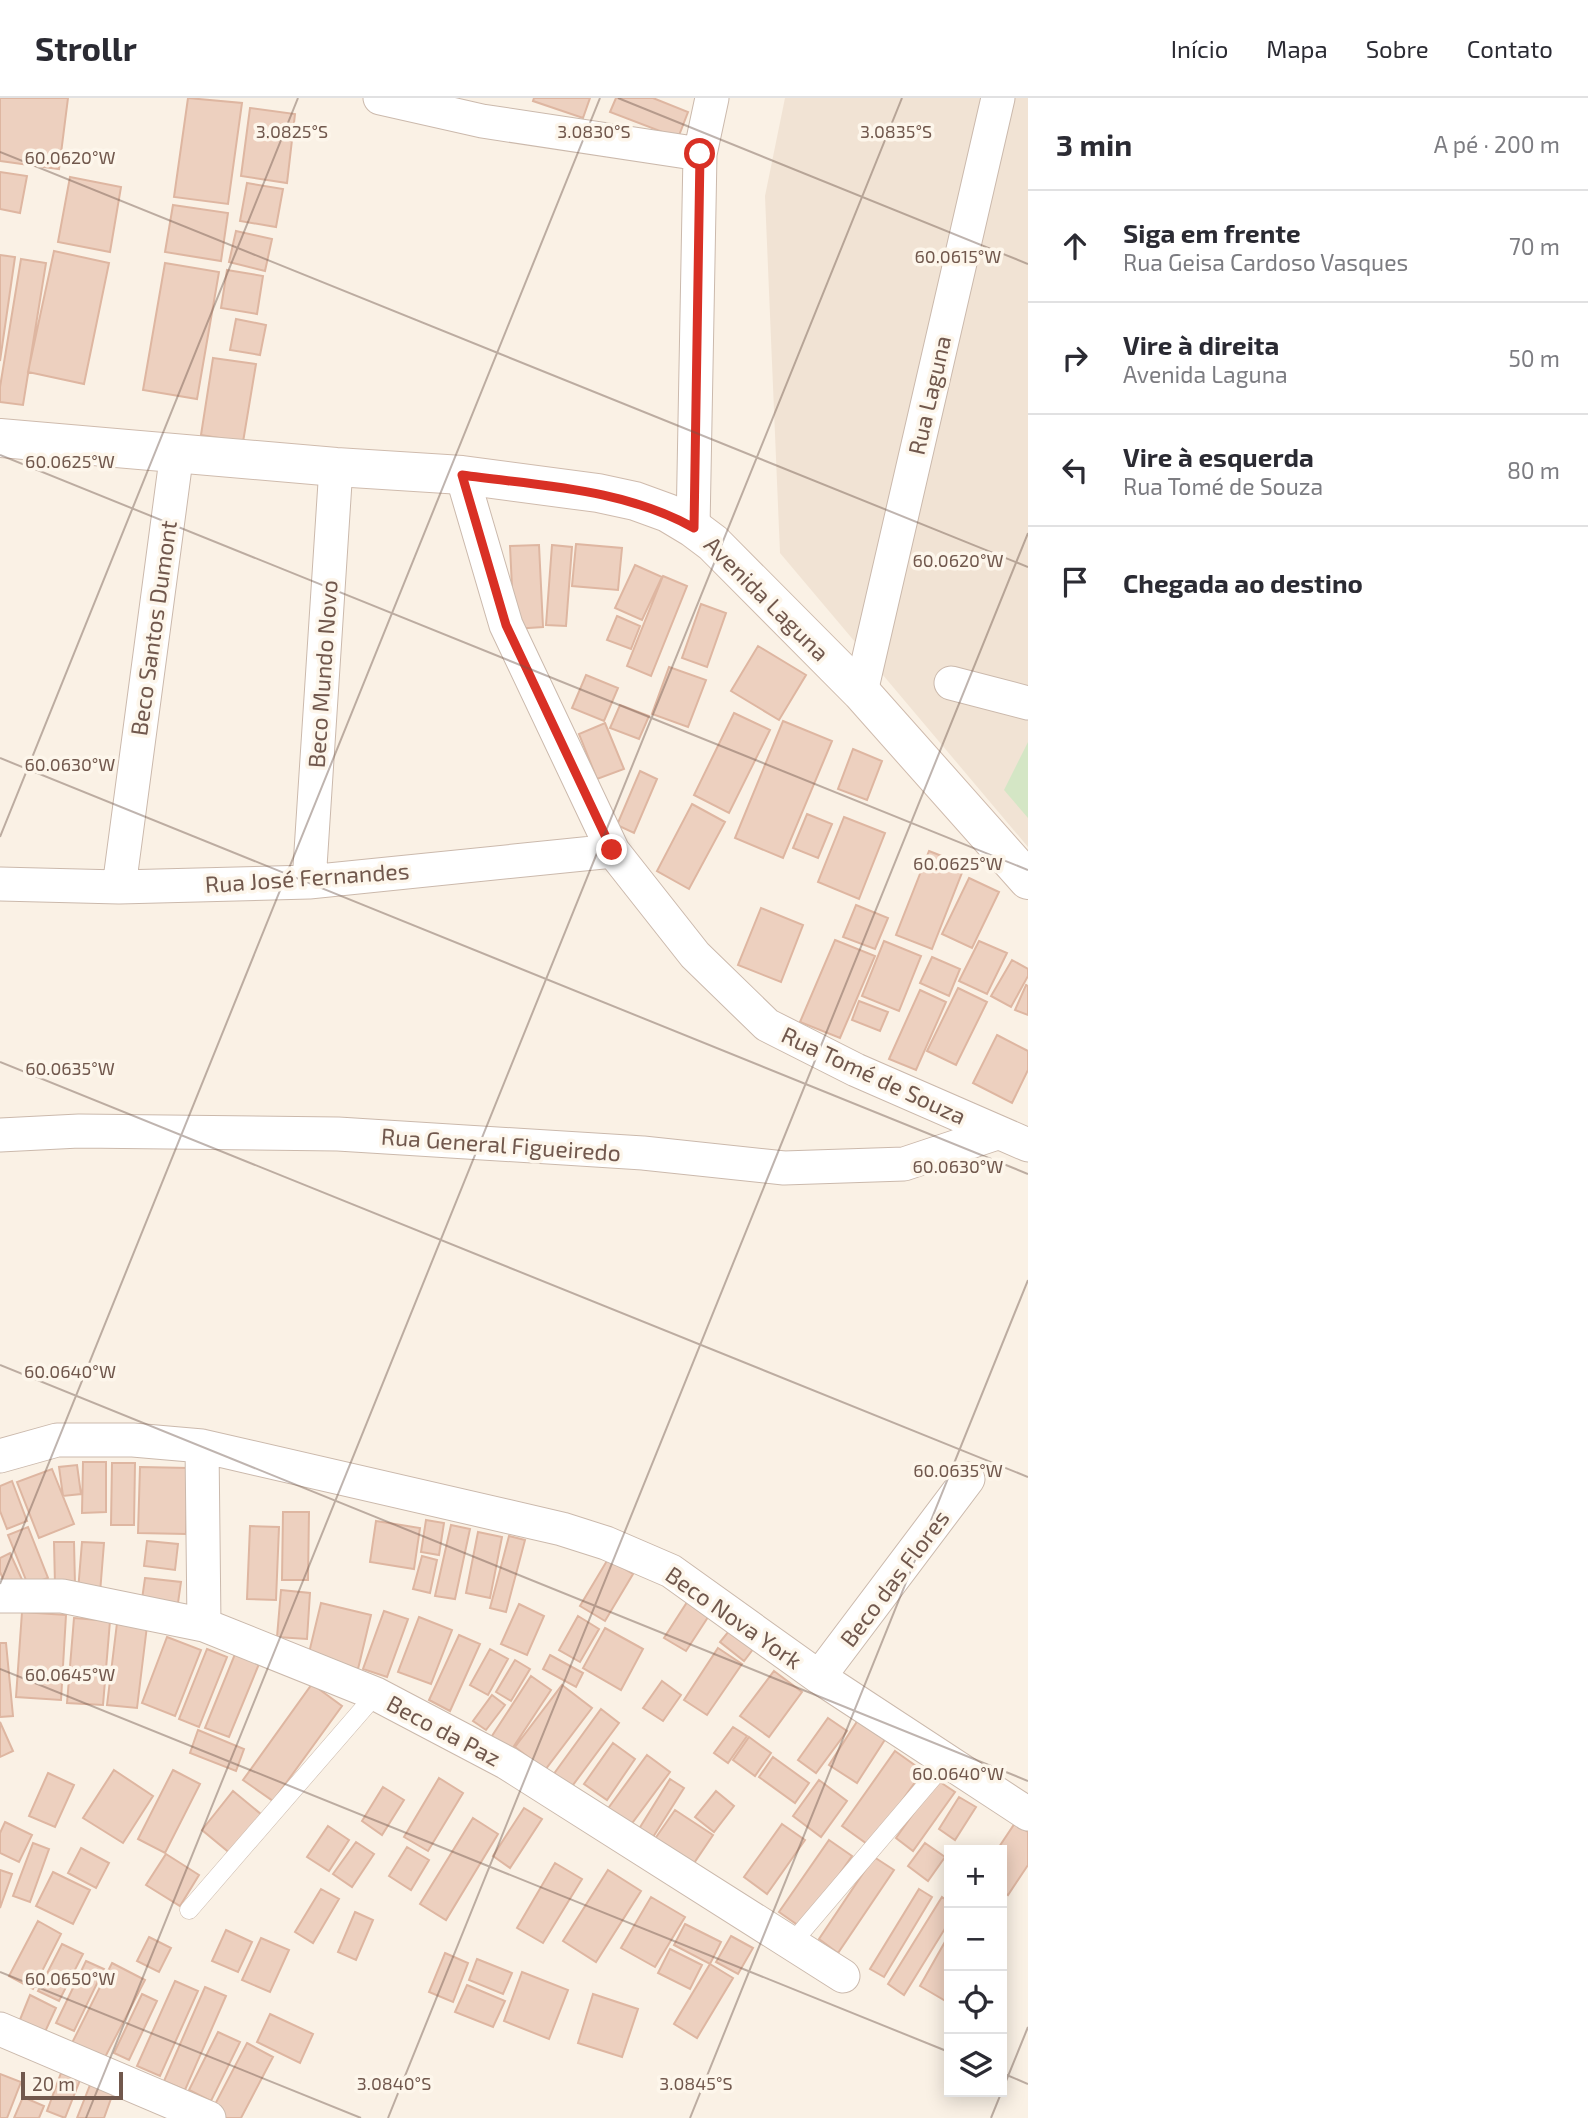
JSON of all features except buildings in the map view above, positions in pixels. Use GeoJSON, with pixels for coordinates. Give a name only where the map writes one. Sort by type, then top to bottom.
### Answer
{"type":"FeatureCollection","features":[{"type":"Feature","properties":{"kind":"main road","name":"Avenida Laguna"},"geometry":{"type":"LineString","coordinates":[[0,438],[462,475],[598,493],[668,513],[713,543],[861,692],[1028,880]]}},
{"type":"Feature","properties":{"kind":"street"},"geometry":{"type":"LineString","coordinates":[[380,98],[485,109],[700,154]]}},
{"type":"Feature","properties":{"kind":"street"},"geometry":{"type":"LineString","coordinates":[[694,528],[700,154],[712,98]]}},
{"type":"Feature","properties":{"kind":"street","name":"Rua Laguna"},"geometry":{"type":"LineString","coordinates":[[861,692],[998,98]]}},
{"type":"Feature","properties":{"kind":"street","name":"Beco Santos Dumont"},"geometry":{"type":"LineString","coordinates":[[119,887],[177,452]]}},
{"type":"Feature","properties":{"kind":"street","name":"Beco Mundo Novo"},"geometry":{"type":"LineString","coordinates":[[309,881],[336,467]]}},
{"type":"Feature","properties":{"kind":"street","name":"Rua Tomé de Souza"},"geometry":{"type":"LineString","coordinates":[[462,475],[506,625],[612,850],[695,955],[767,1025],[856,1070],[1028,1145]]}},
{"type":"Feature","properties":{"kind":"street"},"geometry":{"type":"LineString","coordinates":[[951,683],[1028,703]]}},
{"type":"Feature","properties":{"kind":"street","name":"Rua José Fernandes"},"geometry":{"type":"LineString","coordinates":[[0,884],[119,887],[309,881],[612,850]]}},
{"type":"Feature","properties":{"kind":"street","name":"Rua General Figueiredo"},"geometry":{"type":"LineString","coordinates":[[0,1135],[79,1131],[338,1134],[643,1153],[784,1168],[904,1164],[997,1133]]}},
{"type":"Feature","properties":{"kind":"street","name":"Beco Nova York"},"geometry":{"type":"LineString","coordinates":[[0,1455],[57,1440],[133,1440],[202,1446],[562,1529],[606,1543],[671,1571],[820,1677],[1028,1814]]}},
{"type":"Feature","properties":{"kind":"street"},"geometry":{"type":"LineString","coordinates":[[202,1446],[204,1625]]}},
{"type":"Feature","properties":{"kind":"street","name":"Beco das Flores"},"geometry":{"type":"LineString","coordinates":[[820,1677],[968,1479]]}},
{"type":"Feature","properties":{"kind":"street","name":"Beco da Paz"},"geometry":{"type":"LineString","coordinates":[[0,1596],[62,1596],[204,1625],[376,1694],[506,1763],[843,1976]]}},
{"type":"Feature","properties":{"kind":"street"},"geometry":{"type":"LineString","coordinates":[[0,2029],[209,2118]]}},
{"type":"Feature","properties":{"kind":"lane"},"geometry":{"type":"LineString","coordinates":[[188,1910],[376,1694]]}},
{"type":"Feature","properties":{"kind":"lane"},"geometry":{"type":"LineString","coordinates":[[792,1943],[946,1762]]}},
{"type":"Feature","properties":{"kind":"shaded area"},"geometry":{"type":"Polygon","coordinates":[[[785,98],[1028,98],[1028,847],[780,553],[765,196],[785,98]]]}},
{"type":"Feature","properties":{"kind":"green space"},"geometry":{"type":"Polygon","coordinates":[[[1028,742],[1028,818],[1004,790],[1028,742]]]}},
{"type":"Feature","properties":{"kind":"route"},"geometry":{"type":"LineString","coordinates":[[612,850],[506,625],[462,475],[598,493],[635,501],[668,513],[694,528],[700,154]]}}]}
